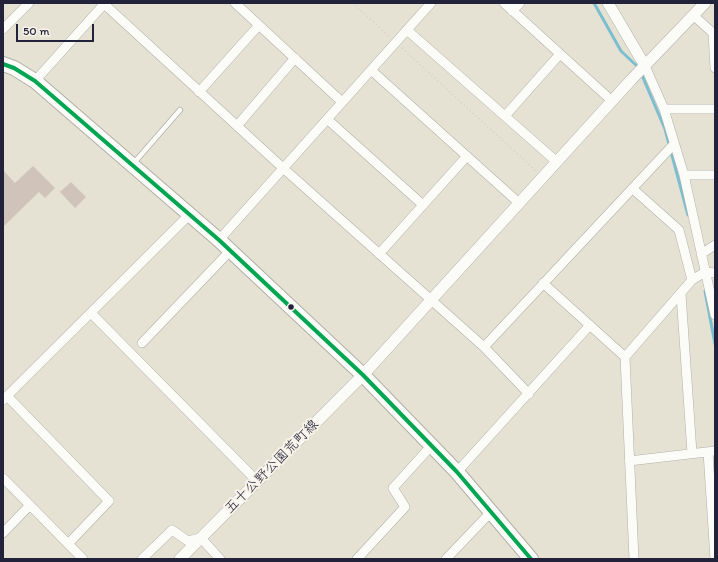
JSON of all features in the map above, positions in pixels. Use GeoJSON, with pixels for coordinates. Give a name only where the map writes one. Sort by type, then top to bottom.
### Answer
{"type":"FeatureCollection","features":[{"type":"Feature","properties":{"kind":"main road"},"geometry":{"type":"LineString","coordinates":[[3,64],[14,68],[35,81],[219,240],[363,375],[432,445],[531,559]]}},
{"type":"Feature","properties":{"kind":"street"},"geometry":{"type":"LineString","coordinates":[[3,29],[29,3]]}},
{"type":"Feature","properties":{"kind":"street"},"geometry":{"type":"LineString","coordinates":[[35,81],[104,3],[199,92],[484,347],[529,394]]}},
{"type":"Feature","properties":{"kind":"street"},"geometry":{"type":"LineString","coordinates":[[235,3],[342,102]]}},
{"type":"Feature","properties":{"kind":"street"},"geometry":{"type":"LineString","coordinates":[[219,240],[431,3]]}},
{"type":"Feature","properties":{"kind":"street"},"geometry":{"type":"LineString","coordinates":[[504,3],[612,101]]}},
{"type":"Feature","properties":{"kind":"street"},"geometry":{"type":"LineString","coordinates":[[512,11],[520,3]]}},
{"type":"Feature","properties":{"kind":"street"},"geometry":{"type":"LineString","coordinates":[[608,3],[645,66],[664,109],[684,175],[715,315]]}},
{"type":"Feature","properties":{"kind":"street","name":"五十公野公園荒町線"},"geometry":{"type":"LineString","coordinates":[[180,559],[363,375],[542,177],[705,3]]}},
{"type":"Feature","properties":{"kind":"street"},"geometry":{"type":"LineString","coordinates":[[694,15],[713,33],[715,68]]}},
{"type":"Feature","properties":{"kind":"street"},"geometry":{"type":"LineString","coordinates":[[199,92],[259,25]]}},
{"type":"Feature","properties":{"kind":"street"},"geometry":{"type":"LineString","coordinates":[[407,30],[557,162]]}},
{"type":"Feature","properties":{"kind":"street"},"geometry":{"type":"LineString","coordinates":[[505,116],[560,54]]}},
{"type":"Feature","properties":{"kind":"street"},"geometry":{"type":"LineString","coordinates":[[237,126],[294,58]]}},
{"type":"Feature","properties":{"kind":"street"},"geometry":{"type":"LineString","coordinates":[[371,70],[519,203]]}},
{"type":"Feature","properties":{"kind":"street"},"geometry":{"type":"LineString","coordinates":[[664,109],[715,109]]}},
{"type":"Feature","properties":{"kind":"street"},"geometry":{"type":"LineString","coordinates":[[328,119],[423,205]]}},
{"type":"Feature","properties":{"kind":"street"},"geometry":{"type":"LineString","coordinates":[[484,347],[674,144]]}},
{"type":"Feature","properties":{"kind":"street"},"geometry":{"type":"LineString","coordinates":[[379,254],[467,156]]}},
{"type":"Feature","properties":{"kind":"street"},"geometry":{"type":"LineString","coordinates":[[684,175],[715,175]]}},
{"type":"Feature","properties":{"kind":"street"},"geometry":{"type":"LineString","coordinates":[[633,189],[679,230],[692,280]]}},
{"type":"Feature","properties":{"kind":"street"},"geometry":{"type":"LineString","coordinates":[[68,544],[109,501],[5,398],[189,215]]}},
{"type":"Feature","properties":{"kind":"street"},"geometry":{"type":"LineString","coordinates":[[701,254],[715,244]]}},
{"type":"Feature","properties":{"kind":"street"},"geometry":{"type":"LineString","coordinates":[[142,343],[230,251]]}},
{"type":"Feature","properties":{"kind":"street"},"geometry":{"type":"LineString","coordinates":[[634,559],[625,357],[692,280],[705,272],[715,273]]}},
{"type":"Feature","properties":{"kind":"street"},"geometry":{"type":"LineString","coordinates":[[544,283],[625,357]]}},
{"type":"Feature","properties":{"kind":"street"},"geometry":{"type":"LineString","coordinates":[[681,294],[692,454]]}},
{"type":"Feature","properties":{"kind":"street"},"geometry":{"type":"LineString","coordinates":[[91,314],[257,482]]}},
{"type":"Feature","properties":{"kind":"street"},"geometry":{"type":"LineString","coordinates":[[457,472],[590,325]]}},
{"type":"Feature","properties":{"kind":"street"},"geometry":{"type":"LineString","coordinates":[[357,559],[406,507],[393,488],[432,445]]}},
{"type":"Feature","properties":{"kind":"street"},"geometry":{"type":"LineString","coordinates":[[629,460],[712,452],[715,559]]}},
{"type":"Feature","properties":{"kind":"street"},"geometry":{"type":"LineString","coordinates":[[3,478],[83,559]]}},
{"type":"Feature","properties":{"kind":"street"},"geometry":{"type":"LineString","coordinates":[[3,533],[30,505]]}},
{"type":"Feature","properties":{"kind":"street"},"geometry":{"type":"LineString","coordinates":[[446,559],[490,512]]}},
{"type":"Feature","properties":{"kind":"street"},"geometry":{"type":"LineString","coordinates":[[142,559],[172,530],[188,541],[201,538],[220,559]]}},
{"type":"Feature","properties":{"kind":"lane"},"geometry":{"type":"LineString","coordinates":[[132,165],[180,110]]}},
{"type":"Feature","properties":{"kind":"path"},"geometry":{"type":"LineString","coordinates":[[352,3],[542,177]]}},
{"type":"Feature","properties":{"kind":"building"},"geometry":{"type":"Polygon","coordinates":[[[33,166],[55,188],[45,198],[39,192],[3,227],[3,170],[15,183],[33,166]]]}},
{"type":"Feature","properties":{"kind":"building"},"geometry":{"type":"Polygon","coordinates":[[[71,182],[86,197],[75,208],[60,192],[71,182]]]}},
{"type":"Feature","properties":{"kind":"waterway"},"geometry":{"type":"LineString","coordinates":[[594,3],[621,51],[639,68]]}},
{"type":"Feature","properties":{"kind":"waterway"},"geometry":{"type":"LineString","coordinates":[[641,73],[665,129],[688,215]]}},
{"type":"Feature","properties":{"kind":"waterway"},"geometry":{"type":"LineString","coordinates":[[705,291],[715,344]]}},
{"type":"Feature","properties":{"kind":"transit line"},"geometry":{"type":"LineString","coordinates":[[3,64],[14,68],[35,81],[219,240],[363,375],[457,472],[531,559]]}}]}
